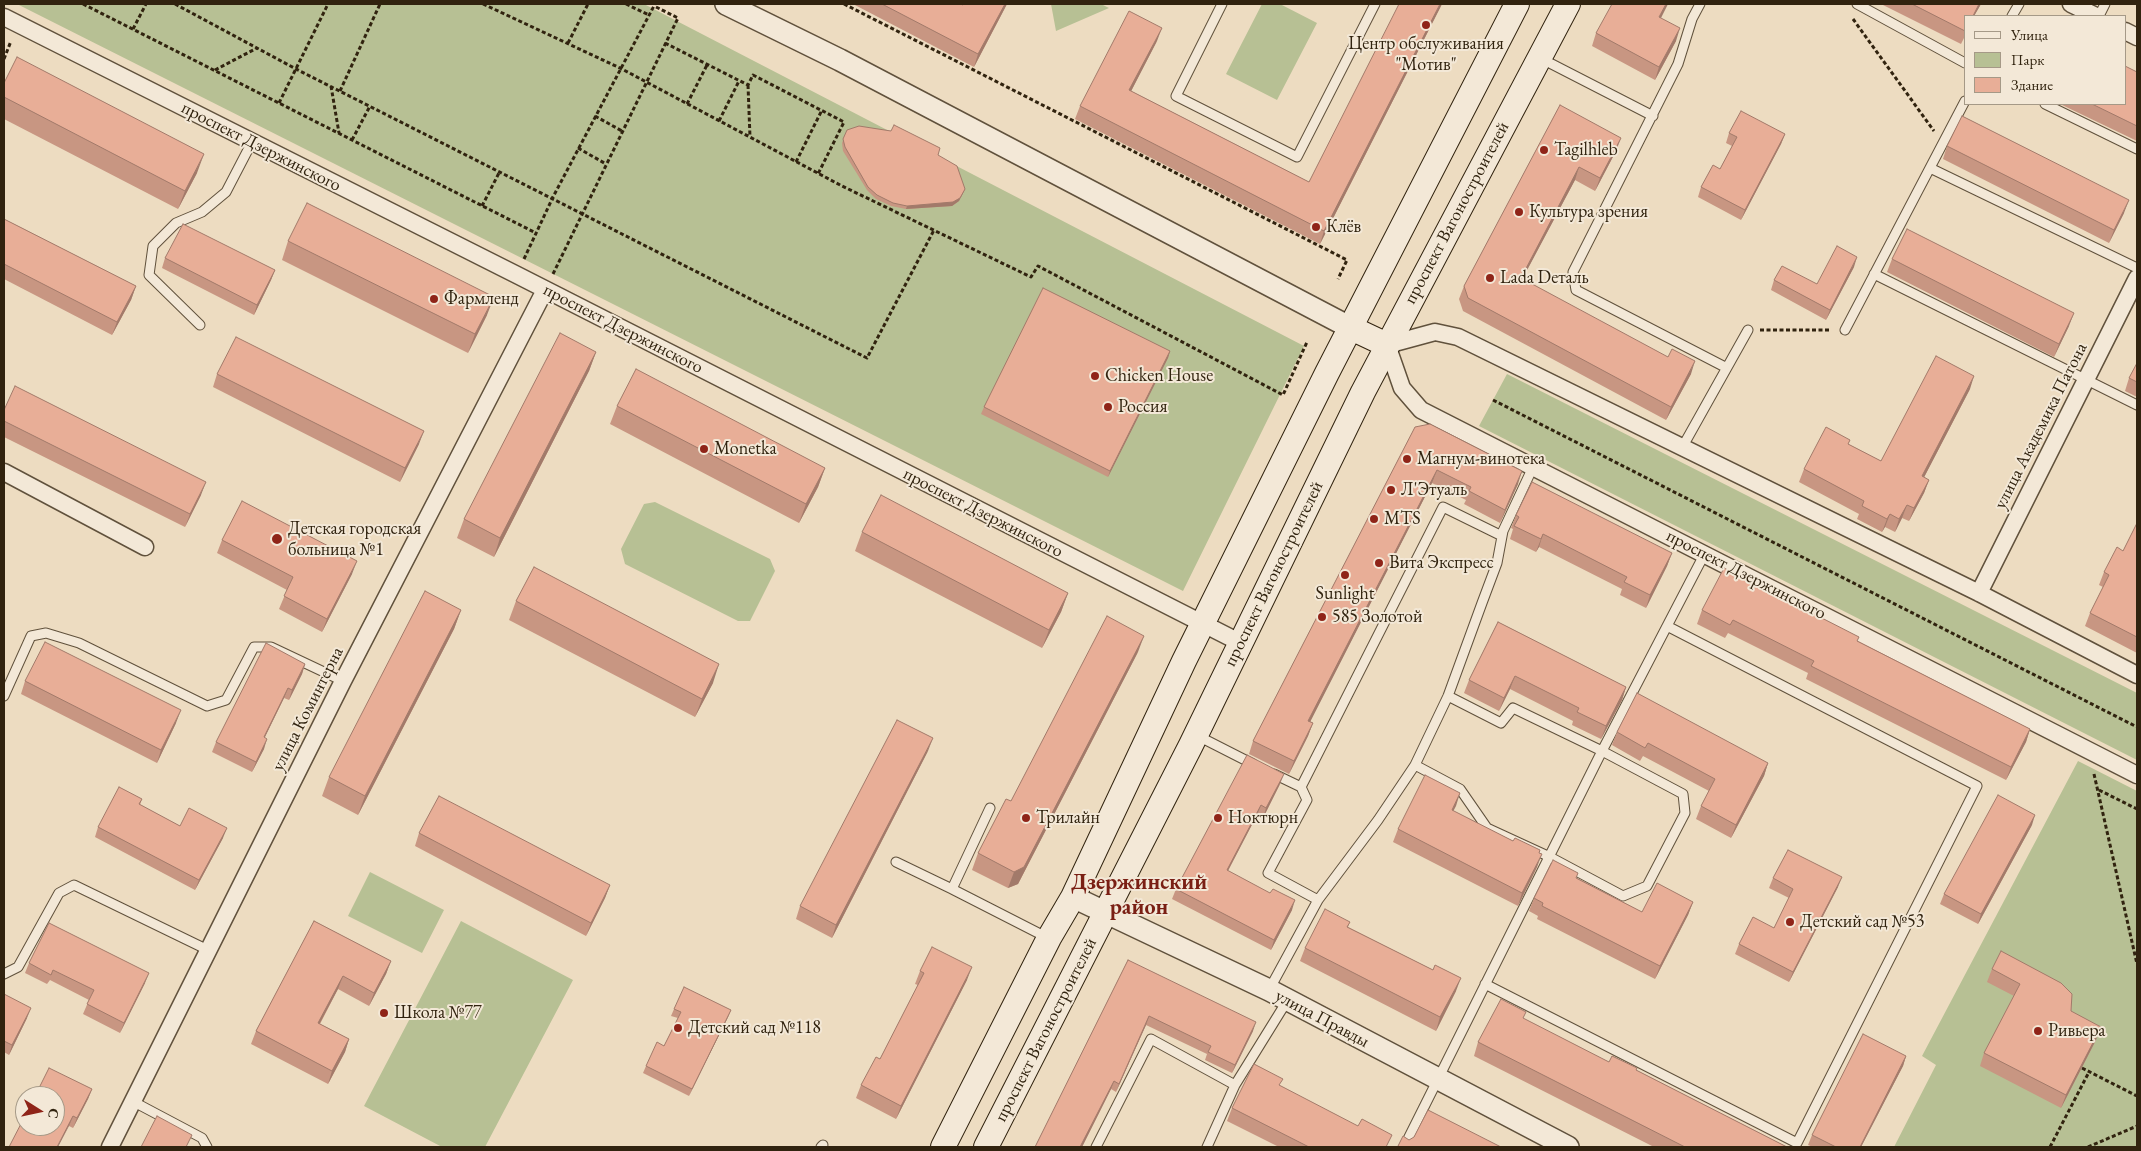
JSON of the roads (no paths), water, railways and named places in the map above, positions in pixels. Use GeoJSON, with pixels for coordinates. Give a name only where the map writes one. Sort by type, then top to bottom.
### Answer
{"type":"FeatureCollection","features":[{"type":"Feature","properties":{"kind":"main road"},"geometry":{"type":"LineString","coordinates":[[943,1147],[1073,897],[1202,625],[1517,4]]}},
{"type":"Feature","properties":{"kind":"main road","name":"проспект Вагоностроителей"},"geometry":{"type":"LineString","coordinates":[[986,1147],[1241,643],[1386,345],[1568,4]]}},
{"type":"Feature","properties":{"kind":"main road"},"geometry":{"type":"LineString","coordinates":[[1351,328],[1386,345]]}},
{"type":"Feature","properties":{"kind":"street"},"geometry":{"type":"LineString","coordinates":[[726,4],[840,60],[1351,328]]}},
{"type":"Feature","properties":{"kind":"street"},"geometry":{"type":"LineString","coordinates":[[2071,4],[2096,15]]}},
{"type":"Feature","properties":{"kind":"street","name":"проспект Дзержинского"},"geometry":{"type":"LineString","coordinates":[[4,17],[517,275],[1202,625],[1241,643]]}},
{"type":"Feature","properties":{"kind":"street","name":"улица Академика Патона"},"geometry":{"type":"LineString","coordinates":[[1979,593],[2137,278]]}},
{"type":"Feature","properties":{"kind":"street","name":"улица Коминтерна"},"geometry":{"type":"LineString","coordinates":[[110,1147],[344,682],[545,290]]}},
{"type":"Feature","properties":{"kind":"street"},"geometry":{"type":"LineString","coordinates":[[1386,345],[1435,332],[1458,336],[1979,593],[2137,675]]}},
{"type":"Feature","properties":{"kind":"street","name":"проспект Дзержинского"},"geometry":{"type":"LineString","coordinates":[[1386,345],[1402,388],[1421,410],[2137,775]]}},
{"type":"Feature","properties":{"kind":"street"},"geometry":{"type":"LineString","coordinates":[[4,472],[146,547]]}},
{"type":"Feature","properties":{"kind":"street","name":"улица Правды"},"geometry":{"type":"LineString","coordinates":[[1073,897],[1269,990],[1438,1081],[1568,1147]]}},
{"type":"Feature","properties":{"kind":"lane"},"geometry":{"type":"LineString","coordinates":[[1222,4],[1176,96],[1297,157],[1375,4]]}},
{"type":"Feature","properties":{"kind":"lane"},"geometry":{"type":"LineString","coordinates":[[1700,4],[1692,19],[1678,64],[1573,272],[1576,290],[1725,367]]}},
{"type":"Feature","properties":{"kind":"lane"},"geometry":{"type":"LineString","coordinates":[[1857,4],[1964,61]]}},
{"type":"Feature","properties":{"kind":"lane"},"geometry":{"type":"LineString","coordinates":[[2099,15],[2105,4]]}},
{"type":"Feature","properties":{"kind":"lane"},"geometry":{"type":"LineString","coordinates":[[1539,58],[1653,116]]}},
{"type":"Feature","properties":{"kind":"lane"},"geometry":{"type":"LineString","coordinates":[[1845,330],[1964,103]]}},
{"type":"Feature","properties":{"kind":"lane"},"geometry":{"type":"LineString","coordinates":[[2047,105],[2137,149]]}},
{"type":"Feature","properties":{"kind":"lane"},"geometry":{"type":"LineString","coordinates":[[200,325],[149,275],[154,246],[176,223],[202,212],[226,192],[252,142]]}},
{"type":"Feature","properties":{"kind":"lane"},"geometry":{"type":"LineString","coordinates":[[1930,168],[2137,268]]}},
{"type":"Feature","properties":{"kind":"lane"},"geometry":{"type":"LineString","coordinates":[[1874,274],[2137,405]]}},
{"type":"Feature","properties":{"kind":"lane"},"geometry":{"type":"LineString","coordinates":[[1684,446],[1725,367],[1748,330]]}},
{"type":"Feature","properties":{"kind":"lane"},"geometry":{"type":"LineString","coordinates":[[1269,990],[1318,900],[1378,820],[1415,765],[1448,696],[1497,563],[1502,536],[1533,467]]}},
{"type":"Feature","properties":{"kind":"lane"},"geometry":{"type":"LineString","coordinates":[[1301,787],[1443,508],[1502,536]]}},
{"type":"Feature","properties":{"kind":"lane"},"geometry":{"type":"LineString","coordinates":[[1404,1147],[1602,751],[1705,554]]}},
{"type":"Feature","properties":{"kind":"lane"},"geometry":{"type":"LineString","coordinates":[[1485,984],[1797,1143],[1856,1027],[1977,786],[1667,626]]}},
{"type":"Feature","properties":{"kind":"lane"},"geometry":{"type":"LineString","coordinates":[[4,696],[31,636],[46,634],[79,643],[207,706],[226,700],[254,647],[271,647],[344,682]]}},
{"type":"Feature","properties":{"kind":"lane"},"geometry":{"type":"LineString","coordinates":[[1415,765],[1460,789],[1486,828],[1550,857],[1623,896],[1647,886],[1685,813],[1683,794],[1602,751],[1513,708],[1501,723],[1448,696]]}},
{"type":"Feature","properties":{"kind":"lane"},"geometry":{"type":"LineString","coordinates":[[1195,735],[1301,787],[1307,800],[1268,873],[1318,900]]}},
{"type":"Feature","properties":{"kind":"lane"},"geometry":{"type":"LineString","coordinates":[[952,889],[990,808]]}},
{"type":"Feature","properties":{"kind":"lane"},"geometry":{"type":"LineString","coordinates":[[896,862],[1050,938]]}},
{"type":"Feature","properties":{"kind":"lane"},"geometry":{"type":"LineString","coordinates":[[4,974],[18,967],[59,893],[74,884],[210,951]]}},
{"type":"Feature","properties":{"kind":"lane"},"geometry":{"type":"LineString","coordinates":[[1207,1147],[1235,1085],[1288,1000]]}},
{"type":"Feature","properties":{"kind":"lane"},"geometry":{"type":"LineString","coordinates":[[1096,1147],[1150,1039],[1235,1085]]}},
{"type":"Feature","properties":{"kind":"lane"},"geometry":{"type":"LineString","coordinates":[[134,1102],[202,1138],[207,1147]]}},
{"type":"Feature","properties":{"kind":"place","name":"Центр обслуживания \"Мотив\""},"geometry":{"type":"Point","coordinates":[1426,25]}},
{"type":"Feature","properties":{"kind":"place","name":"Tagilhleb"},"geometry":{"type":"Point","coordinates":[1544,150]}},
{"type":"Feature","properties":{"kind":"place","name":"Культура зрения"},"geometry":{"type":"Point","coordinates":[1519,212]}},
{"type":"Feature","properties":{"kind":"place","name":"Клёв"},"geometry":{"type":"Point","coordinates":[1316,227]}},
{"type":"Feature","properties":{"kind":"place","name":"Lada Dеталь"},"geometry":{"type":"Point","coordinates":[1490,278]}},
{"type":"Feature","properties":{"kind":"place","name":"Фармленд"},"geometry":{"type":"Point","coordinates":[434,299]}},
{"type":"Feature","properties":{"kind":"place","name":"Chicken House"},"geometry":{"type":"Point","coordinates":[1095,376]}},
{"type":"Feature","properties":{"kind":"place","name":"Россия"},"geometry":{"type":"Point","coordinates":[1108,407]}},
{"type":"Feature","properties":{"kind":"place","name":"Monetka"},"geometry":{"type":"Point","coordinates":[704,449]}},
{"type":"Feature","properties":{"kind":"place","name":"Магнум-винотека"},"geometry":{"type":"Point","coordinates":[1407,459]}},
{"type":"Feature","properties":{"kind":"place","name":"Л'Этуаль"},"geometry":{"type":"Point","coordinates":[1391,490]}},
{"type":"Feature","properties":{"kind":"place","name":"MTS"},"geometry":{"type":"Point","coordinates":[1374,519]}},
{"type":"Feature","properties":{"kind":"place","name":"Детская городская больница №1"},"geometry":{"type":"Point","coordinates":[277,539]}},
{"type":"Feature","properties":{"kind":"place","name":"Вита Экспресс"},"geometry":{"type":"Point","coordinates":[1379,563]}},
{"type":"Feature","properties":{"kind":"place","name":"Sunlight"},"geometry":{"type":"Point","coordinates":[1345,575]}},
{"type":"Feature","properties":{"kind":"place","name":"585 Золотой"},"geometry":{"type":"Point","coordinates":[1322,617]}},
{"type":"Feature","properties":{"kind":"place","name":"Трилайн"},"geometry":{"type":"Point","coordinates":[1026,818]}},
{"type":"Feature","properties":{"kind":"place","name":"Ноктюрн"},"geometry":{"type":"Point","coordinates":[1218,818]}},
{"type":"Feature","properties":{"kind":"place","name":"Детский сад №53"},"geometry":{"type":"Point","coordinates":[1790,922]}},
{"type":"Feature","properties":{"kind":"place","name":"Школа №77"},"geometry":{"type":"Point","coordinates":[384,1013]}},
{"type":"Feature","properties":{"kind":"place","name":"Детский сад №118"},"geometry":{"type":"Point","coordinates":[678,1028]}},
{"type":"Feature","properties":{"kind":"place","name":"Ривьера"},"geometry":{"type":"Point","coordinates":[2038,1031]}},
{"type":"Feature","properties":{"kind":"district","name":"Дзержинский район"},"geometry":{"type":"Point","coordinates":[1139,896]}}]}
